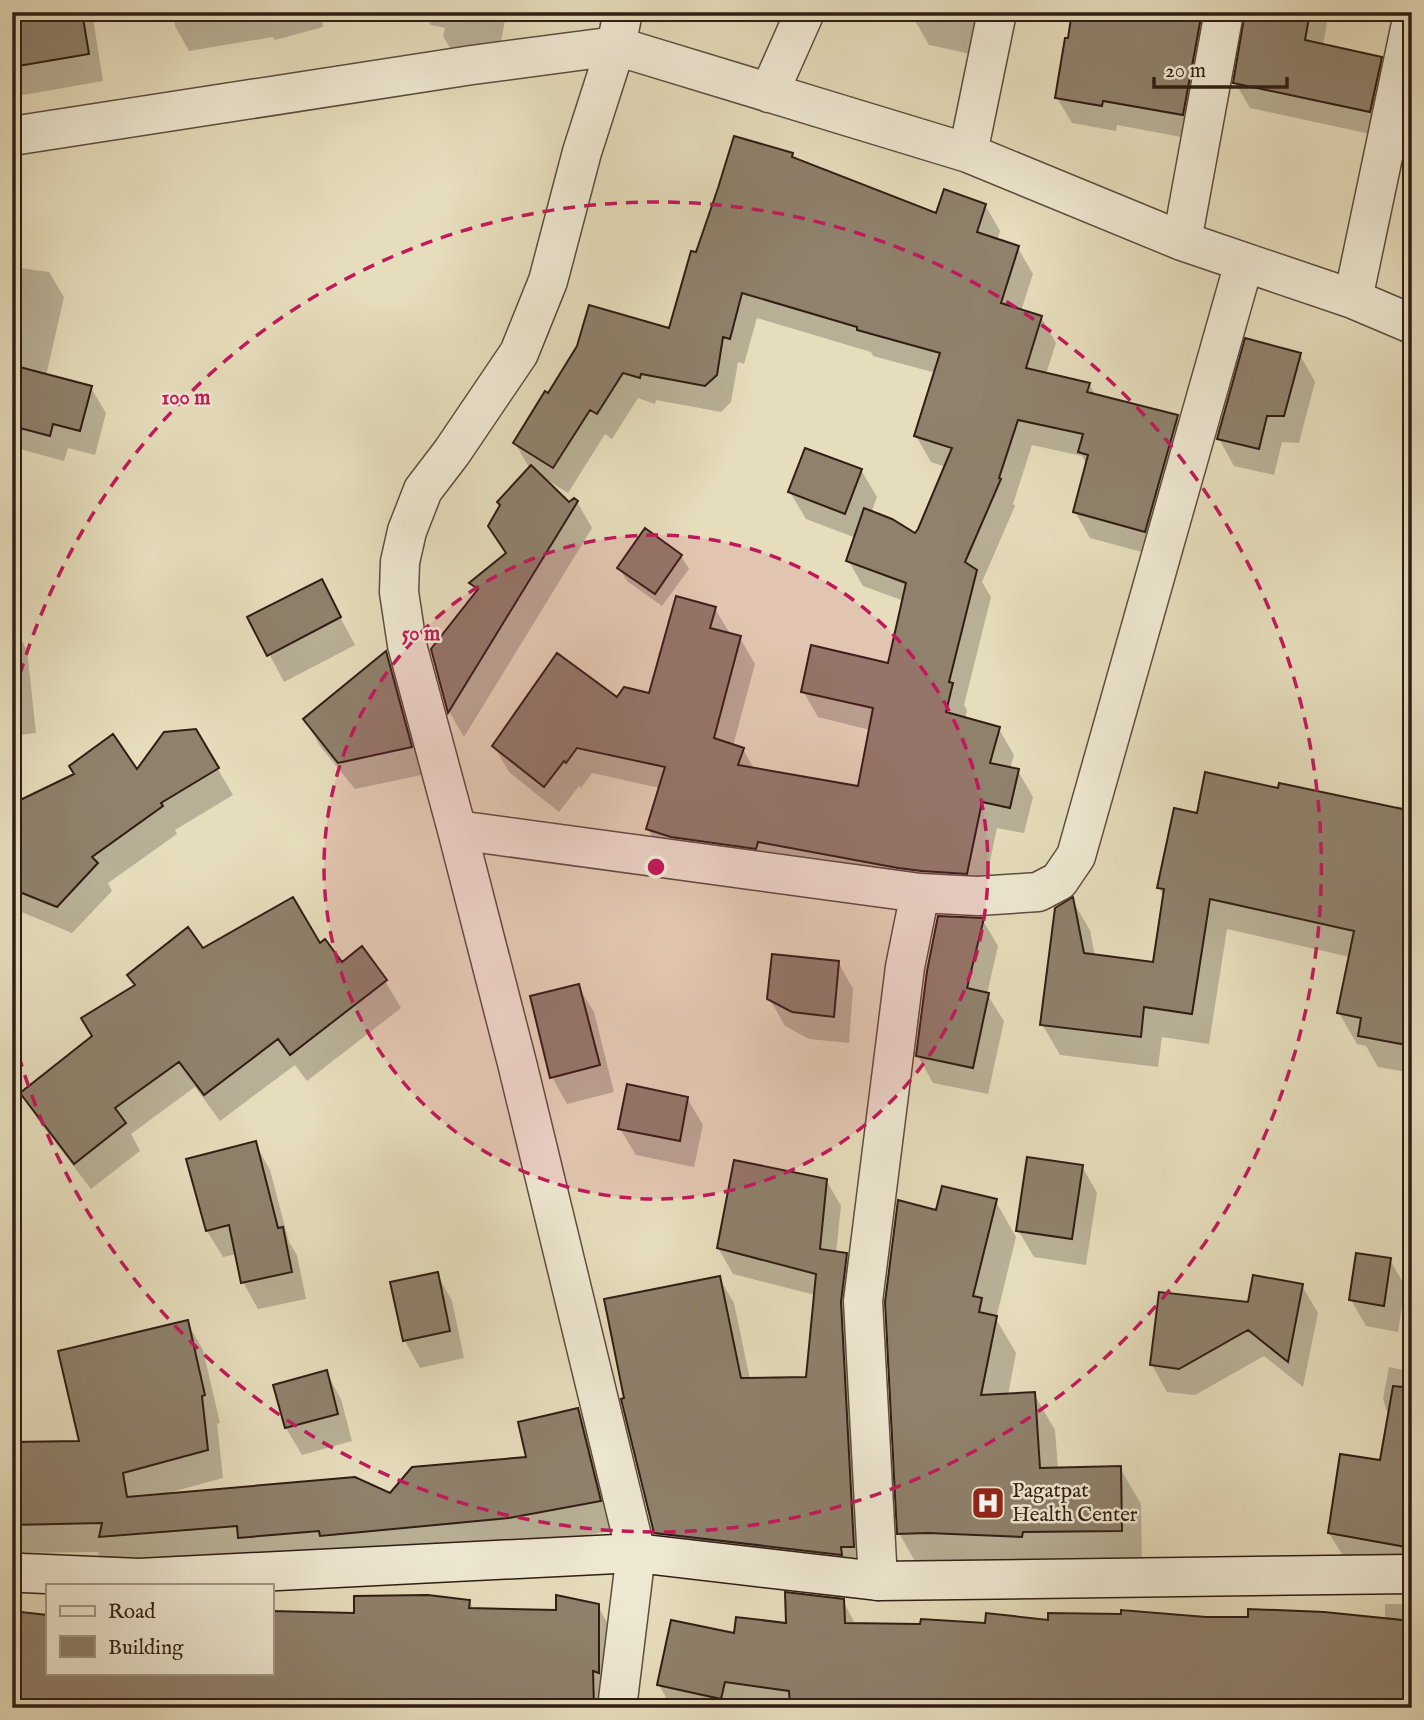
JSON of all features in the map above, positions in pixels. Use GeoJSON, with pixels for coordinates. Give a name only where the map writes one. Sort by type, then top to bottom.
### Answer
{"type":"FeatureCollection","features":[{"type":"Feature","properties":{"kind":"street"},"geometry":{"type":"LineString","coordinates":[[769,93],[806,12]]}},
{"type":"Feature","properties":{"kind":"street"},"geometry":{"type":"LineString","coordinates":[[968,153],[997,12]]}},
{"type":"Feature","properties":{"kind":"street"},"geometry":{"type":"LineString","coordinates":[[1182,241],[1224,12]]}},
{"type":"Feature","properties":{"kind":"street"},"geometry":{"type":"LineString","coordinates":[[1353,299],[1412,19]]}},
{"type":"Feature","properties":{"kind":"street"},"geometry":{"type":"LineString","coordinates":[[617,1708],[636,1553],[517,1063],[407,645],[399,592],[400,562],[407,531],[423,490],[453,452],[519,353],[548,281],[582,152],[620,29]]}},
{"type":"Feature","properties":{"kind":"street"},"geometry":{"type":"LineString","coordinates":[[12,136],[472,65],[620,29],[769,93],[968,153],[1182,241],[1353,299],[1412,324]]}},
{"type":"Feature","properties":{"kind":"street"},"geometry":{"type":"LineString","coordinates":[[457,830],[920,893],[978,896],[1038,892],[1059,881],[1076,856],[1244,263]]}},
{"type":"Feature","properties":{"kind":"street"},"geometry":{"type":"LineString","coordinates":[[878,1581],[863,1301],[905,967],[920,893]]}},
{"type":"Feature","properties":{"kind":"street"},"geometry":{"type":"LineString","coordinates":[[12,1572],[139,1578],[636,1553],[878,1581],[1412,1574]]}},
{"type":"Feature","properties":{"kind":"building"},"geometry":{"type":"Polygon","coordinates":[[[12,12],[82,12],[89,54],[12,67],[12,12]]]}},
{"type":"Feature","properties":{"kind":"building"},"geometry":{"type":"Polygon","coordinates":[[[1072,12],[1202,12],[1183,115],[1103,101],[1102,106],[1055,98],[1072,12]]]}},
{"type":"Feature","properties":{"kind":"building"},"geometry":{"type":"Polygon","coordinates":[[[1245,12],[1310,12],[1305,40],[1382,57],[1370,112],[1233,83],[1245,12]]]}},
{"type":"Feature","properties":{"kind":"building"},"geometry":{"type":"Polygon","coordinates":[[[734,136],[793,153],[792,157],[936,213],[944,189],[986,204],[977,232],[1019,246],[1001,303],[1042,316],[1026,368],[1090,383],[1087,392],[1178,415],[1145,532],[1073,512],[1088,455],[1078,452],[1083,434],[1018,420],[999,478],[1001,479],[965,562],[977,570],[949,682],[953,683],[946,712],[1000,727],[990,763],[1019,769],[1010,808],[982,802],[967,874],[898,868],[758,842],[756,849],[671,837],[646,829],[665,767],[577,748],[544,787],[492,746],[557,653],[617,697],[624,687],[649,693],[676,596],[716,607],[710,628],[741,636],[714,738],[744,748],[738,765],[858,786],[873,708],[801,692],[811,645],[888,663],[906,583],[846,561],[864,508],[892,519],[915,533],[918,529],[952,448],[914,436],[940,353],[742,293],[730,339],[723,337],[717,375],[705,386],[641,374],[640,378],[623,373],[597,414],[590,410],[553,468],[513,443],[577,346],[589,305],[669,328],[691,251],[696,252],[734,136]]]}},
{"type":"Feature","properties":{"kind":"building"},"geometry":{"type":"Polygon","coordinates":[[[1245,338],[1301,353],[1284,416],[1267,416],[1259,449],[1217,439],[1245,338]]]}},
{"type":"Feature","properties":{"kind":"building"},"geometry":{"type":"Polygon","coordinates":[[[12,365],[92,386],[80,431],[53,424],[50,436],[12,426],[12,365]]]}},
{"type":"Feature","properties":{"kind":"building"},"geometry":{"type":"Polygon","coordinates":[[[805,448],[862,469],[845,514],[788,492],[805,448]]]}},
{"type":"Feature","properties":{"kind":"building"},"geometry":{"type":"Polygon","coordinates":[[[531,465],[569,502],[574,498],[578,501],[448,713],[431,649],[478,589],[469,583],[506,553],[488,526],[500,505],[497,502],[531,465]]]}},
{"type":"Feature","properties":{"kind":"building"},"geometry":{"type":"Polygon","coordinates":[[[645,528],[682,555],[655,594],[617,568],[645,528]]]}},
{"type":"Feature","properties":{"kind":"building"},"geometry":{"type":"Polygon","coordinates":[[[322,579],[341,617],[267,656],[247,617],[322,579]]]}},
{"type":"Feature","properties":{"kind":"building"},"geometry":{"type":"Polygon","coordinates":[[[386,651],[412,747],[338,763],[303,719],[386,651]]]}},
{"type":"Feature","properties":{"kind":"building"},"geometry":{"type":"Polygon","coordinates":[[[196,729],[219,768],[161,803],[163,806],[92,857],[98,863],[57,907],[12,889],[12,804],[74,774],[69,766],[113,734],[137,769],[164,732],[196,729]]]}},
{"type":"Feature","properties":{"kind":"building"},"geometry":{"type":"Polygon","coordinates":[[[1205,772],[1278,788],[1279,783],[1412,811],[1412,1046],[1358,1036],[1361,1018],[1337,1013],[1354,931],[1210,899],[1192,1014],[1144,1007],[1141,1037],[1040,1025],[1055,908],[1073,897],[1084,953],[1153,962],[1164,889],[1157,888],[1174,808],[1197,813],[1205,772]]]}},
{"type":"Feature","properties":{"kind":"building"},"geometry":{"type":"Polygon","coordinates":[[[293,897],[320,943],[325,939],[342,962],[362,946],[387,980],[290,1055],[278,1039],[204,1095],[179,1062],[115,1108],[126,1123],[74,1164],[20,1093],[92,1036],[81,1018],[135,985],[127,975],[188,927],[203,948],[293,897]]]}},
{"type":"Feature","properties":{"kind":"building"},"geometry":{"type":"Polygon","coordinates":[[[938,916],[984,918],[967,988],[989,993],[973,1068],[916,1056],[927,971],[938,916]]]}},
{"type":"Feature","properties":{"kind":"building"},"geometry":{"type":"Polygon","coordinates":[[[772,954],[839,961],[834,1017],[792,1012],[767,999],[772,954]]]}},
{"type":"Feature","properties":{"kind":"building"},"geometry":{"type":"Polygon","coordinates":[[[579,984],[600,1065],[550,1078],[530,996],[579,984]]]}},
{"type":"Feature","properties":{"kind":"building"},"geometry":{"type":"Polygon","coordinates":[[[627,1084],[688,1097],[680,1141],[618,1129],[627,1084]]]}},
{"type":"Feature","properties":{"kind":"building"},"geometry":{"type":"Polygon","coordinates":[[[256,1141],[278,1228],[283,1227],[292,1272],[241,1283],[229,1225],[206,1231],[186,1159],[256,1141]]]}},
{"type":"Feature","properties":{"kind":"building"},"geometry":{"type":"Polygon","coordinates":[[[1027,1157],[1083,1165],[1072,1239],[1016,1231],[1027,1157]]]}},
{"type":"Feature","properties":{"kind":"building"},"geometry":{"type":"Polygon","coordinates":[[[734,1160],[827,1179],[820,1249],[847,1253],[841,1302],[854,1547],[841,1547],[842,1555],[654,1533],[621,1399],[624,1398],[604,1299],[720,1276],[741,1378],[806,1377],[816,1274],[717,1248],[734,1160]]]}},
{"type":"Feature","properties":{"kind":"building"},"geometry":{"type":"Polygon","coordinates":[[[942,1186],[997,1199],[973,1296],[982,1298],[979,1312],[997,1316],[981,1395],[1035,1392],[1040,1468],[1121,1466],[1122,1531],[1023,1532],[1022,1537],[897,1534],[885,1302],[898,1200],[936,1210],[942,1186]]]}},
{"type":"Feature","properties":{"kind":"building"},"geometry":{"type":"Polygon","coordinates":[[[1356,1253],[1391,1258],[1384,1306],[1349,1300],[1356,1253]]]}},
{"type":"Feature","properties":{"kind":"building"},"geometry":{"type":"Polygon","coordinates":[[[438,1272],[450,1331],[403,1341],[390,1282],[438,1272]]]}},
{"type":"Feature","properties":{"kind":"building"},"geometry":{"type":"Polygon","coordinates":[[[1253,1275],[1303,1284],[1288,1362],[1248,1330],[1179,1369],[1150,1365],[1159,1292],[1248,1302],[1253,1275]]]}},
{"type":"Feature","properties":{"kind":"building"},"geometry":{"type":"Polygon","coordinates":[[[188,1320],[205,1395],[202,1396],[208,1450],[123,1473],[127,1497],[355,1477],[390,1493],[412,1467],[526,1457],[518,1422],[578,1408],[601,1501],[509,1518],[320,1536],[319,1531],[238,1538],[237,1526],[99,1537],[102,1523],[12,1525],[12,1442],[79,1441],[58,1351],[188,1320]]]}},
{"type":"Feature","properties":{"kind":"building"},"geometry":{"type":"Polygon","coordinates":[[[327,1370],[338,1414],[285,1428],[273,1385],[327,1370]]]}},
{"type":"Feature","properties":{"kind":"building"},"geometry":{"type":"Polygon","coordinates":[[[1393,1386],[1412,1388],[1412,1503],[1406,1547],[1328,1533],[1340,1454],[1380,1460],[1393,1386]]]}},
{"type":"Feature","properties":{"kind":"building"},"geometry":{"type":"Polygon","coordinates":[[[785,1592],[844,1599],[845,1623],[920,1624],[921,1619],[985,1623],[986,1613],[1048,1620],[1048,1613],[1121,1614],[1121,1610],[1206,1617],[1248,1617],[1248,1609],[1324,1612],[1412,1621],[1412,1708],[790,1708],[789,1691],[725,1682],[721,1699],[657,1685],[671,1620],[734,1633],[736,1617],[786,1623],[785,1592]]]}},
{"type":"Feature","properties":{"kind":"building"},"geometry":{"type":"Polygon","coordinates":[[[428,1595],[470,1600],[469,1608],[556,1610],[556,1595],[599,1604],[599,1673],[593,1671],[594,1708],[12,1708],[12,1611],[46,1615],[46,1674],[273,1674],[273,1611],[354,1613],[354,1596],[428,1595]]]}},
{"type":"Feature","properties":{"kind":"place","name":"Pagatpat Health Center"},"geometry":{"type":"Point","coordinates":[988,1503]}}]}
